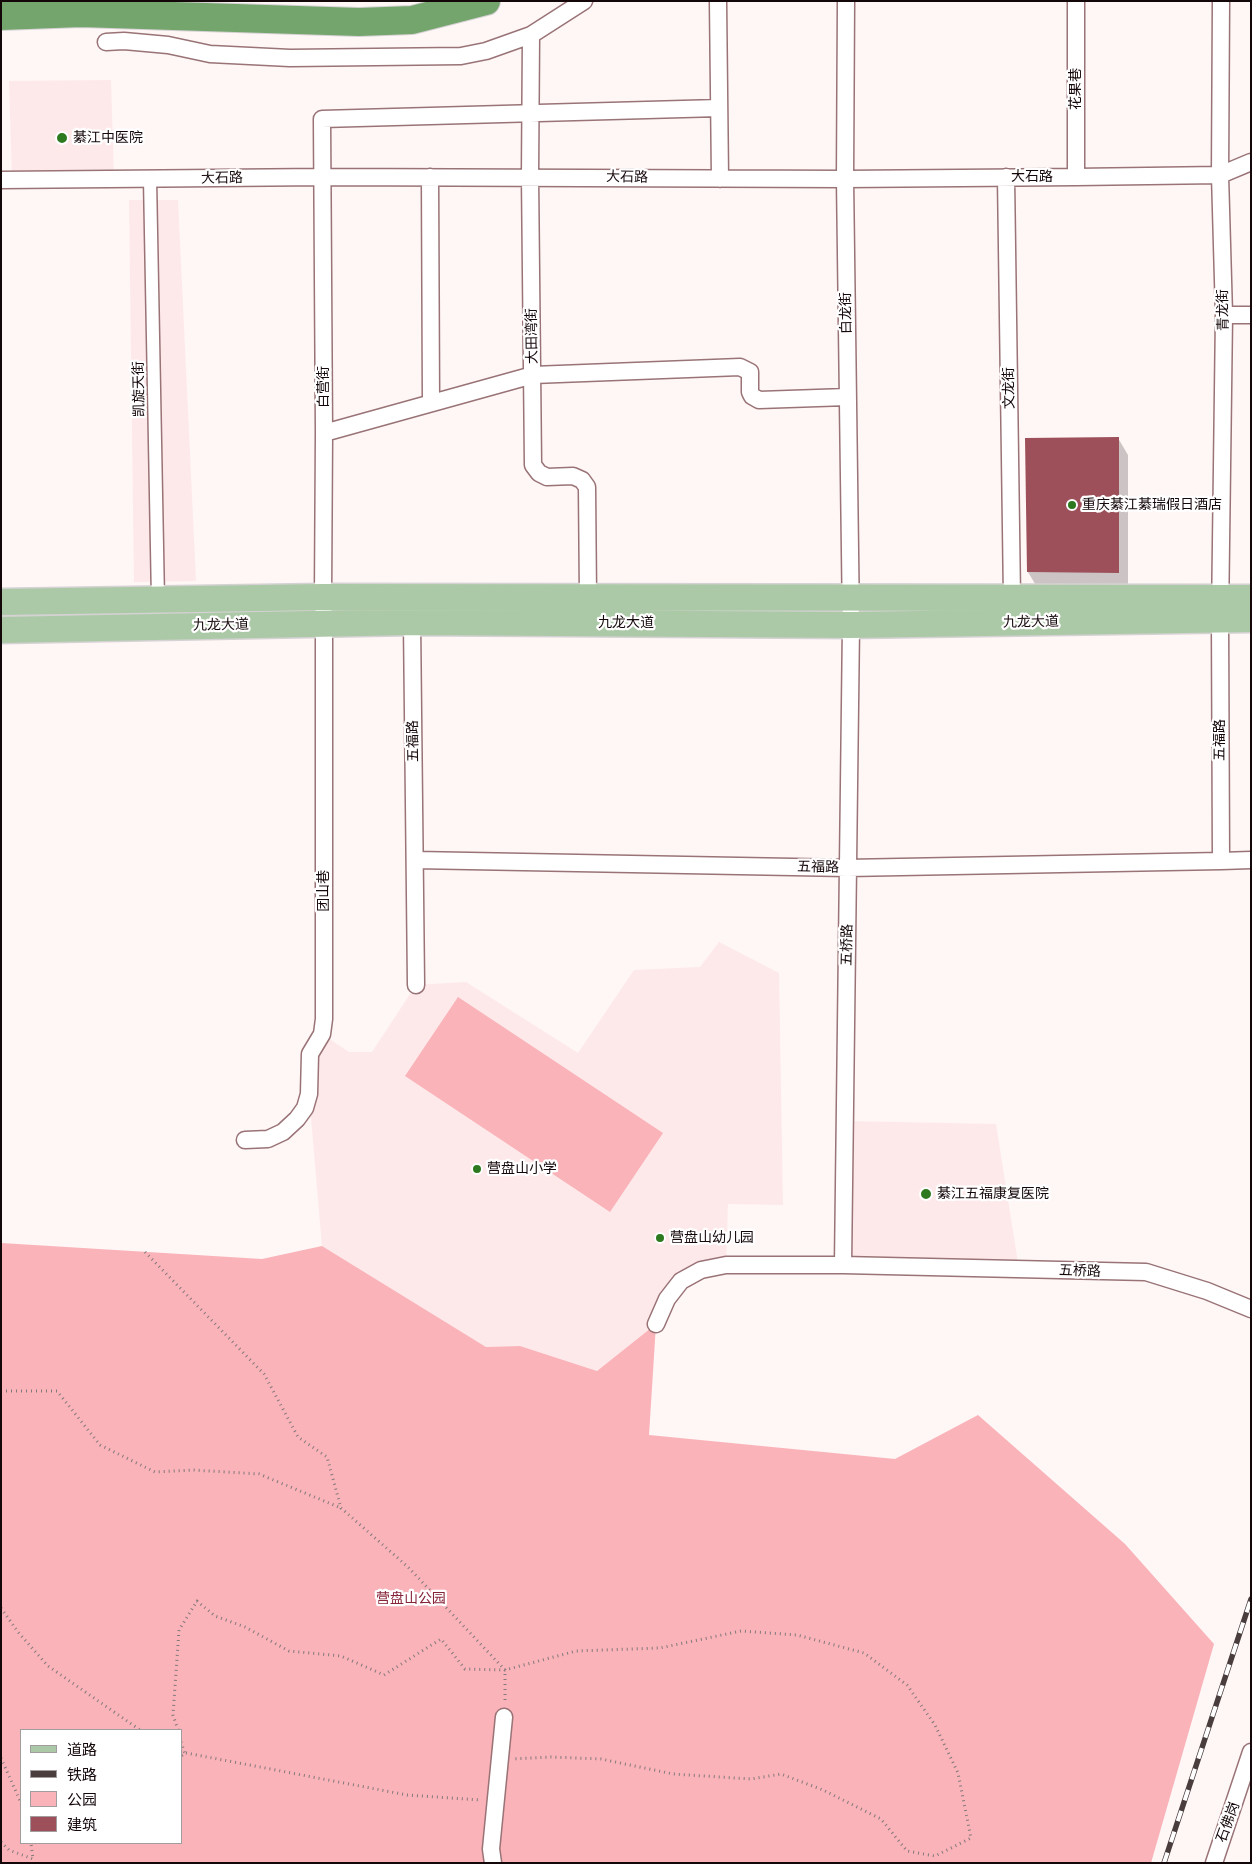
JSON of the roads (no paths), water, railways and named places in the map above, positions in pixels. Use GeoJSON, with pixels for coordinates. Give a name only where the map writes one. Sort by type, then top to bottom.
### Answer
{"type":"FeatureCollection","features":[{"type":"Feature","properties":{"kind":"highway"},"geometry":{"type":"LineString","coordinates":[[1,16],[81,13],[368,22],[412,20],[486,1]]}},
{"type":"Feature","properties":{"kind":"main road","name":"九龙大道"},"geometry":{"type":"LineString","coordinates":[[1,602],[322,597],[1012,598],[1221,609],[1251,619]]}},
{"type":"Feature","properties":{"kind":"main road","name":"九龙大道"},"geometry":{"type":"LineString","coordinates":[[1,630],[412,622],[851,624],[1221,609],[1251,598]]}},
{"type":"Feature","properties":{"kind":"street"},"geometry":{"type":"LineString","coordinates":[[106,42],[124,41],[168,45],[210,54],[290,58],[461,56],[486,51],[531,35],[584,1]]}},
{"type":"Feature","properties":{"kind":"street"},"geometry":{"type":"LineString","coordinates":[[718,1],[720,179]]}},
{"type":"Feature","properties":{"kind":"street","name":"白龙街"},"geometry":{"type":"LineString","coordinates":[[846,1],[845,179],[849,598],[851,624]]}},
{"type":"Feature","properties":{"kind":"street","name":"花果巷"},"geometry":{"type":"LineString","coordinates":[[1076,1],[1076,177]]}},
{"type":"Feature","properties":{"kind":"street","name":"青龙街"},"geometry":{"type":"LineString","coordinates":[[1221,1],[1220,175],[1224,315],[1221,609]]}},
{"type":"Feature","properties":{"kind":"street","name":"大田湾街"},"geometry":{"type":"LineString","coordinates":[[531,35],[530,176],[533,465],[539,473],[547,477],[573,476],[582,480],[587,487],[588,596]]}},
{"type":"Feature","properties":{"kind":"street"},"geometry":{"type":"LineString","coordinates":[[530,113],[719,108]]}},
{"type":"Feature","properties":{"kind":"street","name":"白营街"},"geometry":{"type":"LineString","coordinates":[[322,597],[324,433],[322,119],[530,113]]}},
{"type":"Feature","properties":{"kind":"street","name":"大石路"},"geometry":{"type":"LineString","coordinates":[[1,180],[430,176],[845,179],[1220,175],[1251,162]]}},
{"type":"Feature","properties":{"kind":"street"},"geometry":{"type":"LineString","coordinates":[[430,176],[432,403]]}},
{"type":"Feature","properties":{"kind":"street","name":"文龙街"},"geometry":{"type":"LineString","coordinates":[[1006,177],[1012,598]]}},
{"type":"Feature","properties":{"kind":"street","name":"凯旋天街"},"geometry":{"type":"LineString","coordinates":[[150,178],[158,600]]}},
{"type":"Feature","properties":{"kind":"street"},"geometry":{"type":"LineString","coordinates":[[1224,315],[1251,315]]}},
{"type":"Feature","properties":{"kind":"street"},"geometry":{"type":"LineString","coordinates":[[324,433],[532,375],[740,367],[750,372],[750,392],[752,396],[759,400],[847,397]]}},
{"type":"Feature","properties":{"kind":"street","name":"团山巷"},"geometry":{"type":"LineString","coordinates":[[245,1140],[268,1138],[283,1132],[297,1119],[305,1108],[309,1094],[310,1054],[322,1034],[324,1019],[324,623],[322,597]]}},
{"type":"Feature","properties":{"kind":"street","name":"五福路"},"geometry":{"type":"LineString","coordinates":[[1221,609],[1221,862]]}},
{"type":"Feature","properties":{"kind":"street","name":"五福路"},"geometry":{"type":"LineString","coordinates":[[412,622],[416,986]]}},
{"type":"Feature","properties":{"kind":"street","name":"五桥路"},"geometry":{"type":"LineString","coordinates":[[843,1264],[851,624]]}},
{"type":"Feature","properties":{"kind":"street","name":"五福路"},"geometry":{"type":"LineString","coordinates":[[415,860],[848,868],[1251,860]]}},
{"type":"Feature","properties":{"kind":"street","name":"五桥路"},"geometry":{"type":"LineString","coordinates":[[656,1324],[667,1299],[681,1281],[701,1270],[726,1265],[843,1264],[1146,1272],[1207,1291],[1251,1309]]}},
{"type":"Feature","properties":{"kind":"street"},"geometry":{"type":"LineString","coordinates":[[494,1863],[491,1849],[504,1717]]}},
{"type":"Feature","properties":{"kind":"street","name":"石佛岗"},"geometry":{"type":"LineString","coordinates":[[1214,1863],[1251,1752]]}},
{"type":"Feature","properties":{"kind":"railway"},"geometry":{"type":"LineString","coordinates":[[1164,1863],[1251,1599]]}},
{"type":"Feature","properties":{"kind":"place","name":"綦江中医院"},"geometry":{"type":"Point","coordinates":[62,138]}},
{"type":"Feature","properties":{"kind":"place","name":"重庆綦江綦瑞假日酒店"},"geometry":{"type":"Point","coordinates":[1072,505]}},
{"type":"Feature","properties":{"kind":"place","name":"营盘山小学"},"geometry":{"type":"Point","coordinates":[477,1169]}},
{"type":"Feature","properties":{"kind":"place","name":"綦江五福康复医院"},"geometry":{"type":"Point","coordinates":[926,1194]}},
{"type":"Feature","properties":{"kind":"place","name":"营盘山幼儿园"},"geometry":{"type":"Point","coordinates":[660,1238]}},
{"type":"Feature","properties":{"kind":"park label","name":"营盘山公园"},"geometry":{"type":"Point","coordinates":[411,1599]}}]}
